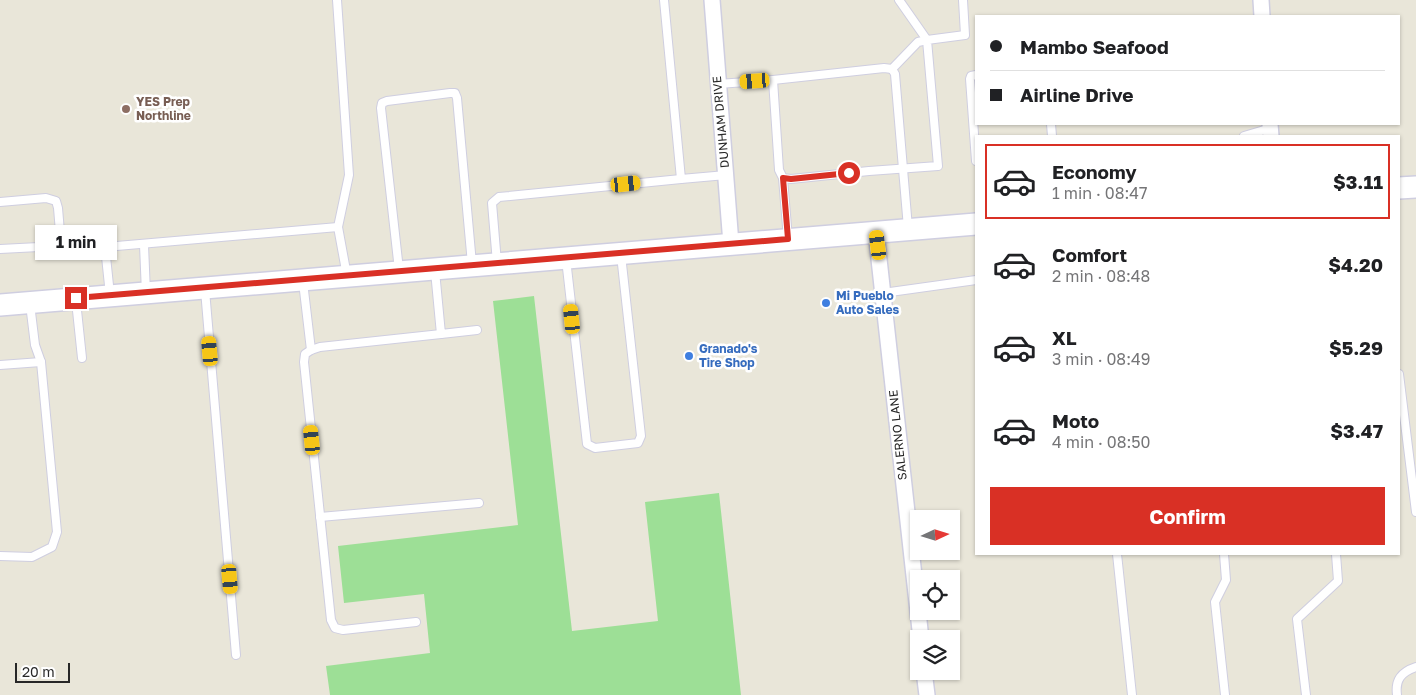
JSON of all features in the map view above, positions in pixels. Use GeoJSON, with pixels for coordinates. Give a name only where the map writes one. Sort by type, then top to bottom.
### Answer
{"type":"FeatureCollection","features":[{"type":"Feature","properties":{"kind":"main road"},"geometry":{"type":"LineString","coordinates":[[1400,188],[1416,187]]}},
{"type":"Feature","properties":{"kind":"main road"},"geometry":{"type":"LineString","coordinates":[[0,305],[975,224]]}},
{"type":"Feature","properties":{"kind":"street","name":"DUNHAM DRIVE"},"geometry":{"type":"LineString","coordinates":[[712,0],[731,244]]}},
{"type":"Feature","properties":{"kind":"street"},"geometry":{"type":"LineString","coordinates":[[1261,0],[1262,15]]}},
{"type":"Feature","properties":{"kind":"street","name":"SALERNO LANE"},"geometry":{"type":"LineString","coordinates":[[876,232],[920,630]]}},
{"type":"Feature","properties":{"kind":"street"},"geometry":{"type":"LineString","coordinates":[[925,680],[927,695]]}},
{"type":"Feature","properties":{"kind":"lane"},"geometry":{"type":"LineString","coordinates":[[337,0],[349,175],[338,227],[347,276]]}},
{"type":"Feature","properties":{"kind":"lane"},"geometry":{"type":"LineString","coordinates":[[664,0],[681,179]]}},
{"type":"Feature","properties":{"kind":"lane"},"geometry":{"type":"LineString","coordinates":[[783,178],[791,179],[938,166],[927,40],[899,0]]}},
{"type":"Feature","properties":{"kind":"lane"},"geometry":{"type":"LineString","coordinates":[[892,69],[918,42],[965,35],[962,0]]}},
{"type":"Feature","properties":{"kind":"lane"},"geometry":{"type":"LineString","coordinates":[[718,84],[884,68],[892,69]]}},
{"type":"Feature","properties":{"kind":"lane"},"geometry":{"type":"LineString","coordinates":[[892,69],[895,74],[908,229]]}},
{"type":"Feature","properties":{"kind":"lane"},"geometry":{"type":"LineString","coordinates":[[975,75],[971,76],[970,79],[975,147]]}},
{"type":"Feature","properties":{"kind":"lane"},"geometry":{"type":"LineString","coordinates":[[773,80],[779,170],[783,178],[788,239]]}},
{"type":"Feature","properties":{"kind":"lane"},"geometry":{"type":"LineString","coordinates":[[399,272],[382,103],[450,93],[455,93],[457,98],[472,266]]}},
{"type":"Feature","properties":{"kind":"lane"},"geometry":{"type":"LineString","coordinates":[[1248,135],[1271,129]]}},
{"type":"Feature","properties":{"kind":"lane"},"geometry":{"type":"LineString","coordinates":[[497,264],[492,203],[499,197],[726,175]]}},
{"type":"Feature","properties":{"kind":"lane"},"geometry":{"type":"LineString","coordinates":[[0,202],[46,198],[56,201],[61,244]]}},
{"type":"Feature","properties":{"kind":"lane"},"geometry":{"type":"LineString","coordinates":[[0,249],[61,244],[105,247],[144,245],[338,227]]}},
{"type":"Feature","properties":{"kind":"lane"},"geometry":{"type":"LineString","coordinates":[[144,245],[146,293]]}},
{"type":"Feature","properties":{"kind":"lane"},"geometry":{"type":"LineString","coordinates":[[105,247],[110,296]]}},
{"type":"Feature","properties":{"kind":"lane"},"geometry":{"type":"LineString","coordinates":[[566,258],[586,444],[595,448],[638,443],[641,436],[621,253]]}},
{"type":"Feature","properties":{"kind":"lane"},"geometry":{"type":"LineString","coordinates":[[434,269],[441,334]]}},
{"type":"Feature","properties":{"kind":"lane"},"geometry":{"type":"LineString","coordinates":[[302,280],[310,350]]}},
{"type":"Feature","properties":{"kind":"lane"},"geometry":{"type":"LineString","coordinates":[[883,292],[975,280]]}},
{"type":"Feature","properties":{"kind":"lane"},"geometry":{"type":"LineString","coordinates":[[205,288],[236,655]]}},
{"type":"Feature","properties":{"kind":"lane"},"geometry":{"type":"LineString","coordinates":[[76,298],[82,358]]}},
{"type":"Feature","properties":{"kind":"lane"},"geometry":{"type":"LineString","coordinates":[[0,556],[32,557],[52,547],[57,532],[41,362],[35,345],[30,302]]}},
{"type":"Feature","properties":{"kind":"lane"},"geometry":{"type":"LineString","coordinates":[[416,622],[343,630],[335,628],[331,620],[304,362],[305,354],[310,350],[320,347],[477,330]]}},
{"type":"Feature","properties":{"kind":"lane"},"geometry":{"type":"LineString","coordinates":[[0,365],[41,362]]}},
{"type":"Feature","properties":{"kind":"lane"},"geometry":{"type":"LineString","coordinates":[[1400,382],[1416,512]]}},
{"type":"Feature","properties":{"kind":"lane"},"geometry":{"type":"LineString","coordinates":[[320,517],[479,502]]}},
{"type":"Feature","properties":{"kind":"lane"},"geometry":{"type":"LineString","coordinates":[[1117,555],[1132,695]]}},
{"type":"Feature","properties":{"kind":"lane"},"geometry":{"type":"LineString","coordinates":[[1224,555],[1226,580],[1215,602],[1225,695]]}},
{"type":"Feature","properties":{"kind":"lane"},"geometry":{"type":"LineString","coordinates":[[1306,695],[1297,619],[1338,582],[1336,555]]}},
{"type":"Feature","properties":{"kind":"lane"},"geometry":{"type":"LineString","coordinates":[[1397,695],[1397,682],[1402,674],[1416,668]]}},
{"type":"Feature","properties":{"kind":"green space"},"geometry":{"type":"Polygon","coordinates":[[[534,296],[572,631],[658,621],[645,502],[719,493],[741,695],[330,695],[326,666],[430,653],[424,594],[344,603],[338,546],[518,525],[493,301],[534,296]]]}},
{"type":"Feature","properties":{"kind":"place","name":"YES Prep Northline"},"geometry":{"type":"Point","coordinates":[126,109]}},
{"type":"Feature","properties":{"kind":"place","name":"Mi Pueblo Auto Sales"},"geometry":{"type":"Point","coordinates":[826,303]}},
{"type":"Feature","properties":{"kind":"place","name":"Granado's Tire Shop"},"geometry":{"type":"Point","coordinates":[689,356]}},
{"type":"Feature","properties":{"kind":"route"},"geometry":{"type":"LineString","coordinates":[[76,298],[788,239],[783,178],[791,179],[849,173]]}}]}
